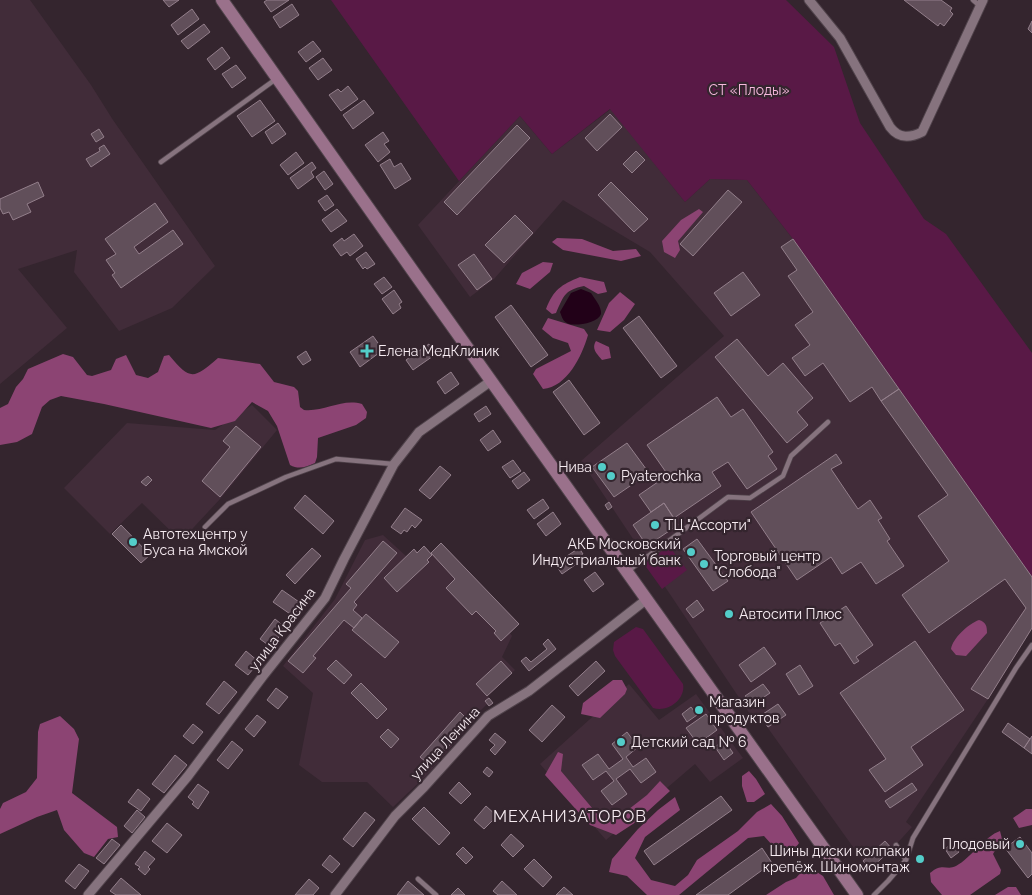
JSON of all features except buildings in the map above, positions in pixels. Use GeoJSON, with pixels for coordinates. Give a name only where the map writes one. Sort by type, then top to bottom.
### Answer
{"type":"FeatureCollection","features":[{"type":"Feature","properties":{"kind":"main road"},"geometry":{"type":"LineString","coordinates":[[222,0],[857,895]]}},
{"type":"Feature","properties":{"kind":"street"},"geometry":{"type":"LineString","coordinates":[[809,0],[840,38],[890,127],[895,133],[903,137],[914,136],[922,132],[979,2]]}},
{"type":"Feature","properties":{"kind":"street","name":"улица Красина"},"geometry":{"type":"LineString","coordinates":[[88,895],[188,776],[263,676],[325,598],[394,464],[419,432],[491,381]]}},
{"type":"Feature","properties":{"kind":"street","name":"улица Ленина"},"geometry":{"type":"LineString","coordinates":[[335,895],[395,816],[488,716],[528,691],[647,599]]}},
{"type":"Feature","properties":{"kind":"lane"},"geometry":{"type":"LineString","coordinates":[[161,162],[277,78]]}},
{"type":"Feature","properties":{"kind":"lane"},"geometry":{"type":"LineString","coordinates":[[628,572],[728,497],[750,498],[783,476],[791,456],[828,422]]}},
{"type":"Feature","properties":{"kind":"lane"},"geometry":{"type":"LineString","coordinates":[[205,527],[228,504],[286,478],[336,459],[394,464]]}},
{"type":"Feature","properties":{"kind":"lane"},"geometry":{"type":"LineString","coordinates":[[874,895],[906,860],[913,838],[1016,668],[1032,645]]}},
{"type":"Feature","properties":{"kind":"lane"},"geometry":{"type":"LineString","coordinates":[[896,845],[906,860]]}},
{"type":"Feature","properties":{"kind":"lane"},"geometry":{"type":"LineString","coordinates":[[418,879],[436,895]]}},
{"type":"Feature","properties":{"kind":"shaded area"},"geometry":{"type":"Polygon","coordinates":[[[0,0],[30,0],[91,85],[113,120],[215,266],[172,308],[119,331],[74,272],[77,250],[18,269],[67,328],[0,384],[0,0]]]}},
{"type":"Feature","properties":{"kind":"shaded area"},"geometry":{"type":"Polygon","coordinates":[[[611,109],[685,202],[710,179],[747,180],[793,239],[1032,577],[1032,628],[988,699],[906,822],[912,827],[870,869],[760,717],[754,720],[581,461],[724,336],[650,252],[563,200],[494,279],[470,297],[418,225],[520,116],[552,154],[611,109]]]}},
{"type":"Feature","properties":{"kind":"shaded area"},"geometry":{"type":"Polygon","coordinates":[[[699,209],[703,212],[678,241],[680,250],[675,258],[664,252],[662,241],[681,220],[699,209]]]}},
{"type":"Feature","properties":{"kind":"shaded area"},"geometry":{"type":"Polygon","coordinates":[[[557,238],[582,239],[613,251],[636,249],[641,256],[621,261],[563,250],[552,242],[557,238]]]}},
{"type":"Feature","properties":{"kind":"shaded area"},"geometry":{"type":"Polygon","coordinates":[[[543,262],[553,263],[550,272],[530,289],[516,284],[522,273],[543,262]]]}},
{"type":"Feature","properties":{"kind":"shaded area"},"geometry":{"type":"Polygon","coordinates":[[[580,277],[604,282],[607,292],[598,294],[584,286],[573,289],[566,294],[556,313],[552,314],[546,309],[559,288],[580,277]]]}},
{"type":"Feature","properties":{"kind":"shaded area"},"geometry":{"type":"Polygon","coordinates":[[[581,289],[591,293],[599,306],[601,314],[592,322],[577,325],[569,324],[564,321],[560,312],[571,293],[581,289]]]}},
{"type":"Feature","properties":{"kind":"shaded area"},"geometry":{"type":"Polygon","coordinates":[[[620,292],[635,304],[624,320],[610,332],[597,330],[609,303],[620,292]]]}},
{"type":"Feature","properties":{"kind":"shaded area"},"geometry":{"type":"Polygon","coordinates":[[[548,318],[584,329],[588,335],[582,352],[566,377],[552,387],[543,389],[533,374],[536,369],[571,351],[568,343],[553,338],[542,329],[548,318]]]}},
{"type":"Feature","properties":{"kind":"shaded area"},"geometry":{"type":"Polygon","coordinates":[[[596,341],[609,347],[611,358],[602,360],[594,349],[596,341]]]}},
{"type":"Feature","properties":{"kind":"shaded area"},"geometry":{"type":"Polygon","coordinates":[[[63,354],[73,357],[87,375],[92,376],[111,370],[116,359],[126,355],[136,375],[148,378],[158,372],[164,356],[169,355],[182,369],[192,374],[203,370],[218,358],[260,364],[274,382],[294,387],[298,391],[300,407],[304,410],[355,403],[362,404],[367,412],[366,418],[356,425],[318,438],[315,463],[299,468],[290,465],[277,426],[268,411],[252,402],[235,421],[211,428],[61,396],[50,400],[42,407],[32,434],[17,442],[0,445],[0,408],[8,404],[28,369],[63,354]]]}},
{"type":"Feature","properties":{"kind":"shaded area"},"geometry":{"type":"Polygon","coordinates":[[[252,405],[277,430],[221,498],[181,541],[142,503],[110,534],[64,488],[127,423],[215,430],[252,405]]]}},
{"type":"Feature","properties":{"kind":"shaded area"},"geometry":{"type":"Polygon","coordinates":[[[383,535],[406,556],[414,549],[418,552],[424,546],[431,553],[441,543],[519,624],[510,633],[512,636],[502,657],[515,670],[488,696],[493,703],[489,706],[487,704],[481,710],[473,723],[426,776],[393,807],[367,782],[322,782],[299,765],[313,693],[283,666],[335,599],[365,540],[383,535]]]}},
{"type":"Feature","properties":{"kind":"shaded area"},"geometry":{"type":"Polygon","coordinates":[[[979,620],[986,625],[987,633],[966,656],[956,655],[951,649],[955,640],[966,628],[979,620]]]}},
{"type":"Feature","properties":{"kind":"shaded area"},"geometry":{"type":"Polygon","coordinates":[[[613,680],[622,680],[627,689],[625,694],[600,718],[581,714],[583,703],[613,680]]]}},
{"type":"Feature","properties":{"kind":"shaded area","name":"Детский сад № 6"},"geometry":{"type":"Polygon","coordinates":[[[629,684],[659,720],[696,694],[743,758],[710,782],[695,764],[606,840],[540,764],[629,684]]]}},
{"type":"Feature","properties":{"kind":"shaded area"},"geometry":{"type":"Polygon","coordinates":[[[60,716],[74,729],[79,739],[72,793],[117,827],[118,837],[108,839],[94,857],[84,853],[64,830],[57,810],[0,834],[0,809],[3,803],[26,792],[37,778],[38,732],[40,724],[60,716]]]}},
{"type":"Feature","properties":{"kind":"shaded area"},"geometry":{"type":"Polygon","coordinates":[[[558,752],[563,754],[561,771],[603,821],[615,820],[647,795],[660,781],[670,791],[636,822],[616,835],[590,825],[545,775],[558,752]]]}},
{"type":"Feature","properties":{"kind":"shaded area"},"geometry":{"type":"Polygon","coordinates":[[[749,771],[765,794],[754,802],[747,802],[742,786],[742,776],[749,771]]]}},
{"type":"Feature","properties":{"kind":"shaded area"},"geometry":{"type":"Polygon","coordinates":[[[675,797],[680,810],[645,837],[635,858],[651,880],[675,886],[688,875],[697,860],[738,831],[757,812],[771,804],[782,816],[799,843],[789,857],[773,846],[764,836],[748,838],[679,895],[647,895],[627,876],[609,872],[612,859],[638,829],[675,797]]]}},
{"type":"Feature","properties":{"kind":"shaded area"},"geometry":{"type":"Polygon","coordinates":[[[1026,809],[1032,809],[1032,825],[1019,828],[1013,818],[1026,809]]]}},
{"type":"Feature","properties":{"kind":"shaded area"},"geometry":{"type":"Polygon","coordinates":[[[1000,831],[1002,839],[993,854],[1001,870],[1000,874],[970,895],[942,895],[931,882],[930,873],[941,867],[950,868],[956,866],[989,837],[1000,831]]]}},
{"type":"Feature","properties":{"kind":"shaded area"},"geometry":{"type":"Polygon","coordinates":[[[809,867],[823,876],[834,895],[766,895],[796,878],[803,870],[809,867]]]}},
{"type":"Feature","properties":{"kind":"shaded area"},"geometry":{"type":"Polygon","coordinates":[[[1008,887],[1016,887],[1021,895],[995,895],[1008,887]]]}},
{"type":"Feature","properties":{"kind":"green space","name":"СТ «Плоды»"},"geometry":{"type":"Polygon","coordinates":[[[331,0],[786,0],[834,47],[860,123],[924,219],[946,234],[1032,353],[1032,577],[793,239],[747,180],[710,179],[685,202],[610,109],[552,154],[520,116],[459,181],[331,0]]]}},
{"type":"Feature","properties":{"kind":"green space"},"geometry":{"type":"Polygon","coordinates":[[[669,546],[687,570],[662,589],[644,564],[669,546]]]}},
{"type":"Feature","properties":{"kind":"green space"},"geometry":{"type":"Polygon","coordinates":[[[636,627],[643,629],[683,684],[682,695],[670,707],[653,708],[615,656],[613,650],[614,642],[636,627]]]}},
{"type":"Feature","properties":{"kind":"place","name":"Елена МедКлиник"},"geometry":{"type":"Point","coordinates":[367,351]}},
{"type":"Feature","properties":{"kind":"place","name":"Нива"},"geometry":{"type":"Point","coordinates":[602,467]}},
{"type":"Feature","properties":{"kind":"place","name":"Pyaterochka"},"geometry":{"type":"Point","coordinates":[611,476]}},
{"type":"Feature","properties":{"kind":"place","name":"ТЦ \"Ассорти\""},"geometry":{"type":"Point","coordinates":[655,525]}},
{"type":"Feature","properties":{"kind":"place","name":"Автотехцентр у Буса на Ямской"},"geometry":{"type":"Point","coordinates":[133,542]}},
{"type":"Feature","properties":{"kind":"place","name":"АКБ Московский Индустриальный банк"},"geometry":{"type":"Point","coordinates":[691,552]}},
{"type":"Feature","properties":{"kind":"place","name":"Торговый центр \"Слобода\""},"geometry":{"type":"Point","coordinates":[704,564]}},
{"type":"Feature","properties":{"kind":"place","name":"Автосити Плюс"},"geometry":{"type":"Point","coordinates":[729,614]}},
{"type":"Feature","properties":{"kind":"place","name":"Магазин продуктов"},"geometry":{"type":"Point","coordinates":[699,710]}},
{"type":"Feature","properties":{"kind":"place","name":"Детский сад № 6"},"geometry":{"type":"Point","coordinates":[621,742]}},
{"type":"Feature","properties":{"kind":"place","name":"Плодовый"},"geometry":{"type":"Point","coordinates":[1020,844]}},
{"type":"Feature","properties":{"kind":"place","name":"Шины диски колпаки крепёж. Шиномонтаж"},"geometry":{"type":"Point","coordinates":[920,859]}},
{"type":"Feature","properties":{"kind":"district","name":"МЕХАНИЗАТОРОВ"},"geometry":{"type":"Point","coordinates":[570,816]}}]}
